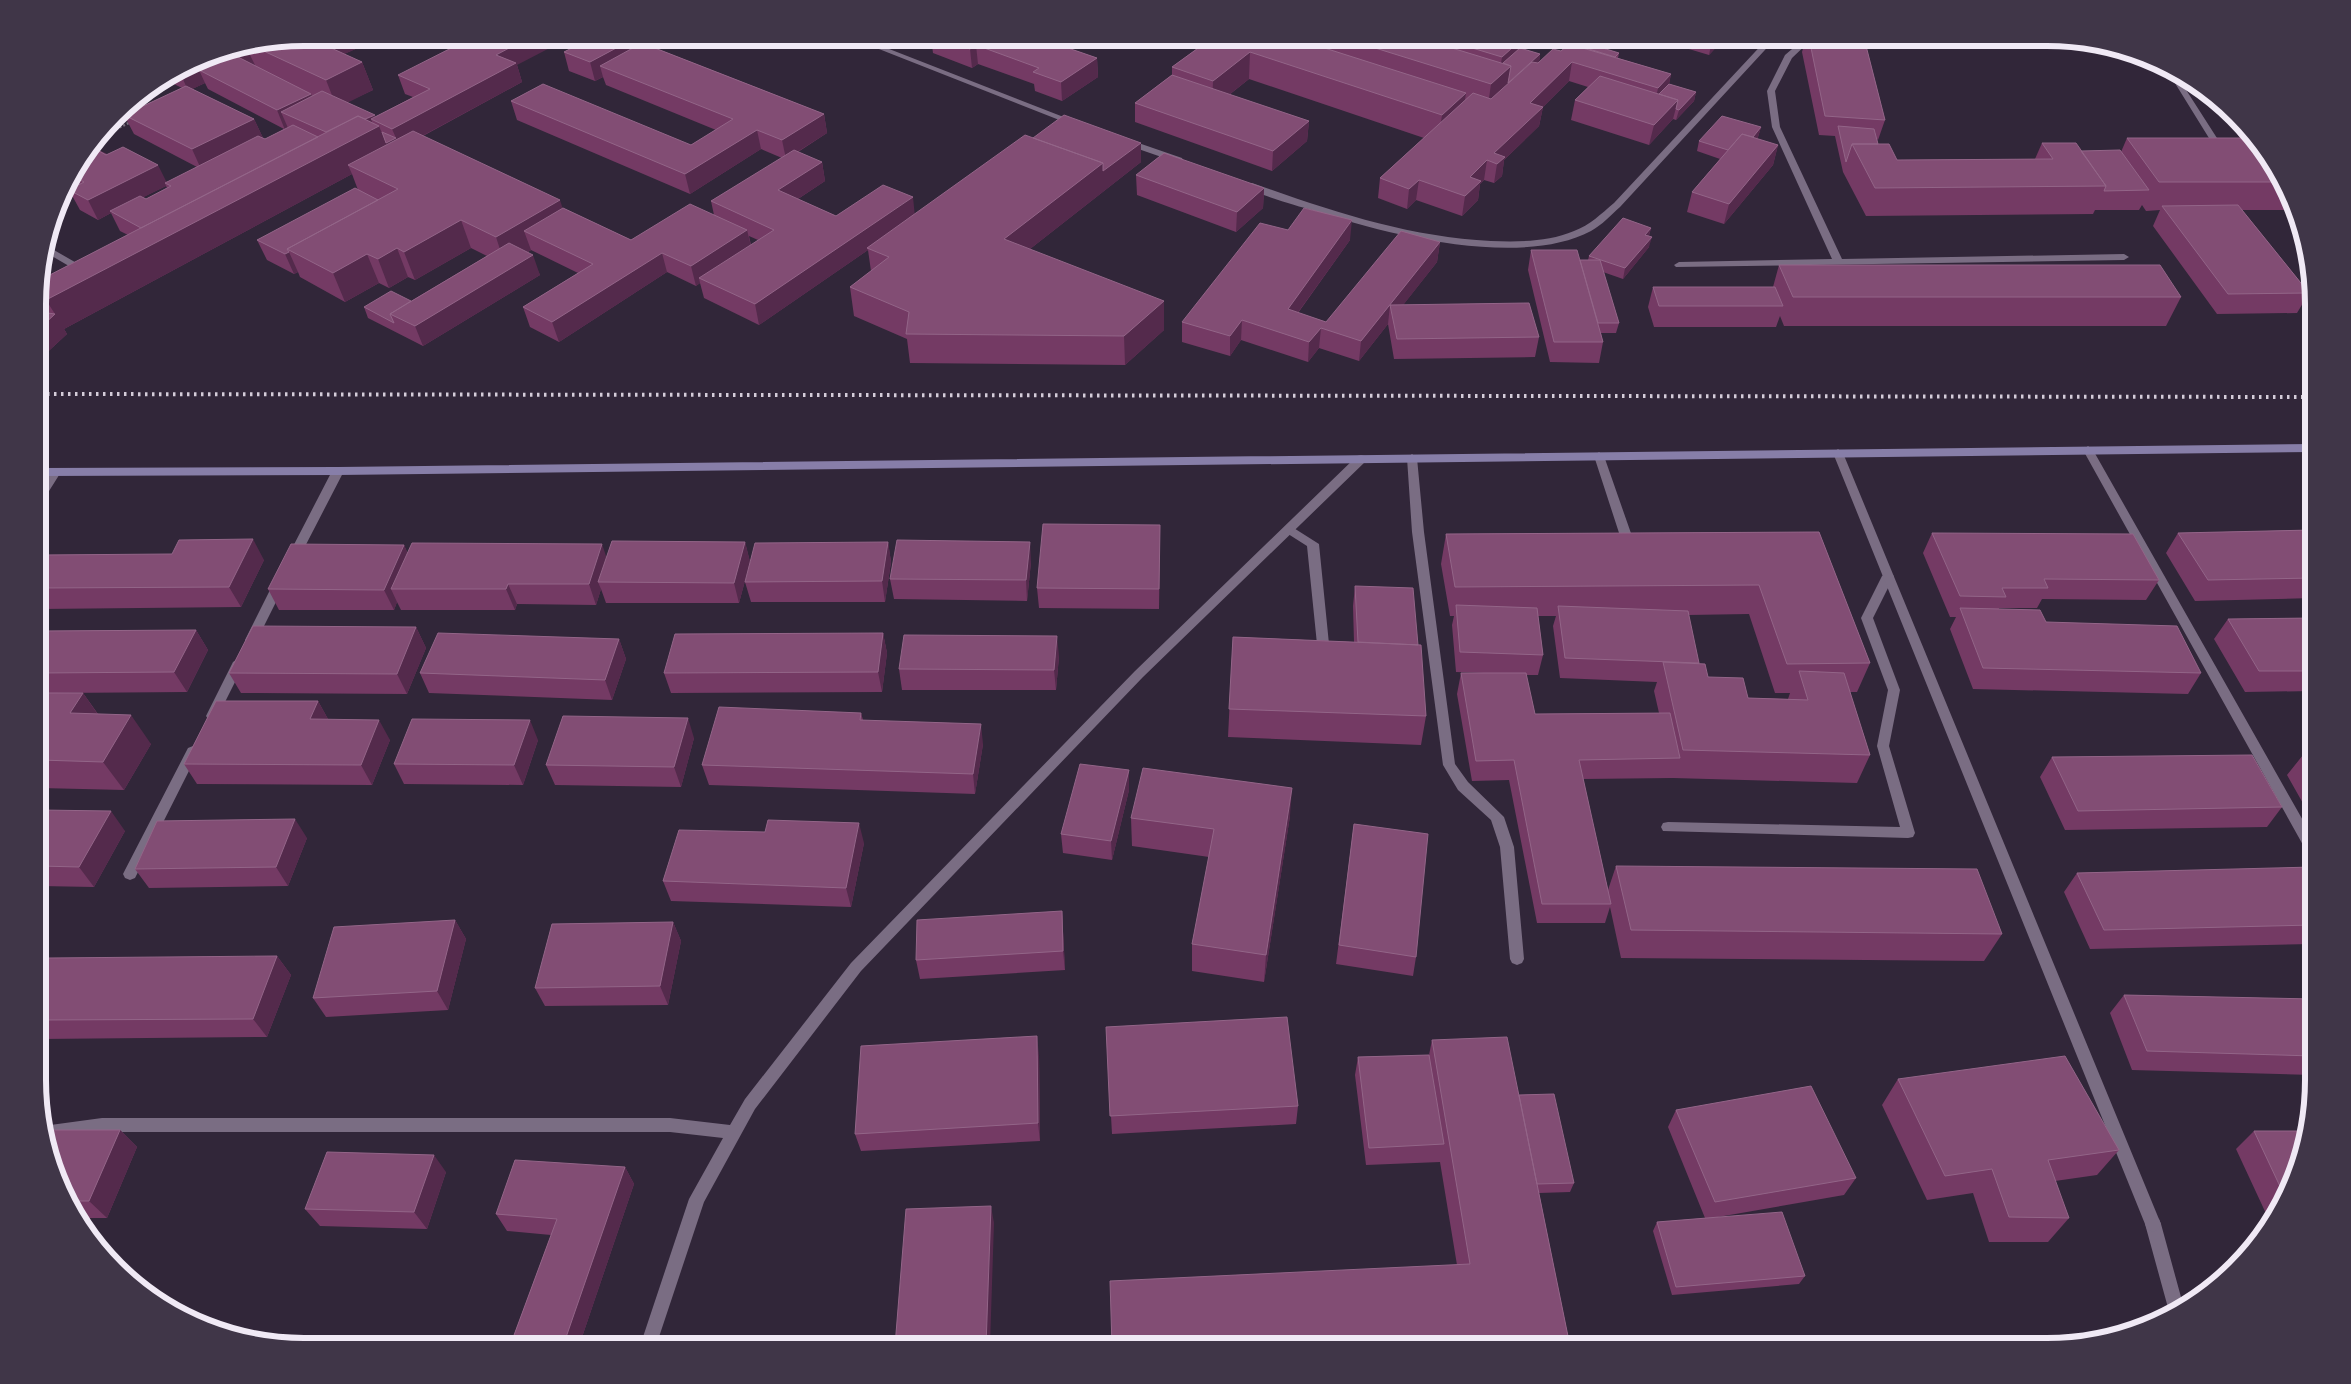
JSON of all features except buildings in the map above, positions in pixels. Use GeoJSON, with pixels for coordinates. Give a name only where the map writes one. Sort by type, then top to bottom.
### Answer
{"type":"FeatureCollection","features":[{"type":"Feature","properties":{"kind":"main road"},"geometry":{"type":"LineString","coordinates":[[46,472],[338,471],[2305,448]]}},
{"type":"Feature","properties":{"kind":"street"},"geometry":{"type":"LineString","coordinates":[[876,46],[1083,126]]}},
{"type":"Feature","properties":{"kind":"street"},"geometry":{"type":"LineString","coordinates":[[1242,183],[1344,220],[1405,235],[1460,243],[1521,244],[1562,239],[1588,228],[1617,205],[1765,46]]}},
{"type":"Feature","properties":{"kind":"street"},"geometry":{"type":"LineString","coordinates":[[1800,46],[1788,57],[1771,90],[1776,127],[1838,261]]}},
{"type":"Feature","properties":{"kind":"street"},"geometry":{"type":"LineString","coordinates":[[2177,81],[2220,148]]}},
{"type":"Feature","properties":{"kind":"street"},"geometry":{"type":"LineString","coordinates":[[1111,136],[1186,163]]}},
{"type":"Feature","properties":{"kind":"street"},"geometry":{"type":"LineString","coordinates":[[51,252],[77,267]]}},
{"type":"Feature","properties":{"kind":"street"},"geometry":{"type":"LineString","coordinates":[[1679,265],[2124,257]]}},
{"type":"Feature","properties":{"kind":"street"},"geometry":{"type":"LineString","coordinates":[[2088,450],[2305,836]]}},
{"type":"Feature","properties":{"kind":"street"},"geometry":{"type":"LineString","coordinates":[[1838,453],[2153,1224],[2175,1304]]}},
{"type":"Feature","properties":{"kind":"street"},"geometry":{"type":"LineString","coordinates":[[1599,456],[1627,539]]}},
{"type":"Feature","properties":{"kind":"street"},"geometry":{"type":"LineString","coordinates":[[1412,458],[1418,532],[1449,765],[1463,786],[1497,817],[1506,847],[1517,959]]}},
{"type":"Feature","properties":{"kind":"street"},"geometry":{"type":"LineString","coordinates":[[651,1338],[697,1199],[734,1132],[750,1104],[856,967],[1139,674],[1361,459]]}},
{"type":"Feature","properties":{"kind":"street"},"geometry":{"type":"LineString","coordinates":[[207,725],[338,471]]}},
{"type":"Feature","properties":{"kind":"street"},"geometry":{"type":"LineString","coordinates":[[46,487],[56,472]]}},
{"type":"Feature","properties":{"kind":"street"},"geometry":{"type":"LineString","coordinates":[[1289,529],[1313,544],[1324,654]]}},
{"type":"Feature","properties":{"kind":"street"},"geometry":{"type":"LineString","coordinates":[[1668,828],[1908,832],[1883,746],[1894,690],[1867,618],[1888,576]]}},
{"type":"Feature","properties":{"kind":"street"},"geometry":{"type":"LineString","coordinates":[[130,874],[198,742]]}},
{"type":"Feature","properties":{"kind":"street"},"geometry":{"type":"LineString","coordinates":[[51,1132],[102,1125],[670,1125],[734,1132]]}},
{"type":"Feature","properties":{"kind":"path"},"geometry":{"type":"LineString","coordinates":[[114,130],[132,122]]}},
{"type":"Feature","properties":{"kind":"railway"},"geometry":{"type":"LineString","coordinates":[[46,394],[2305,397]]}}]}
